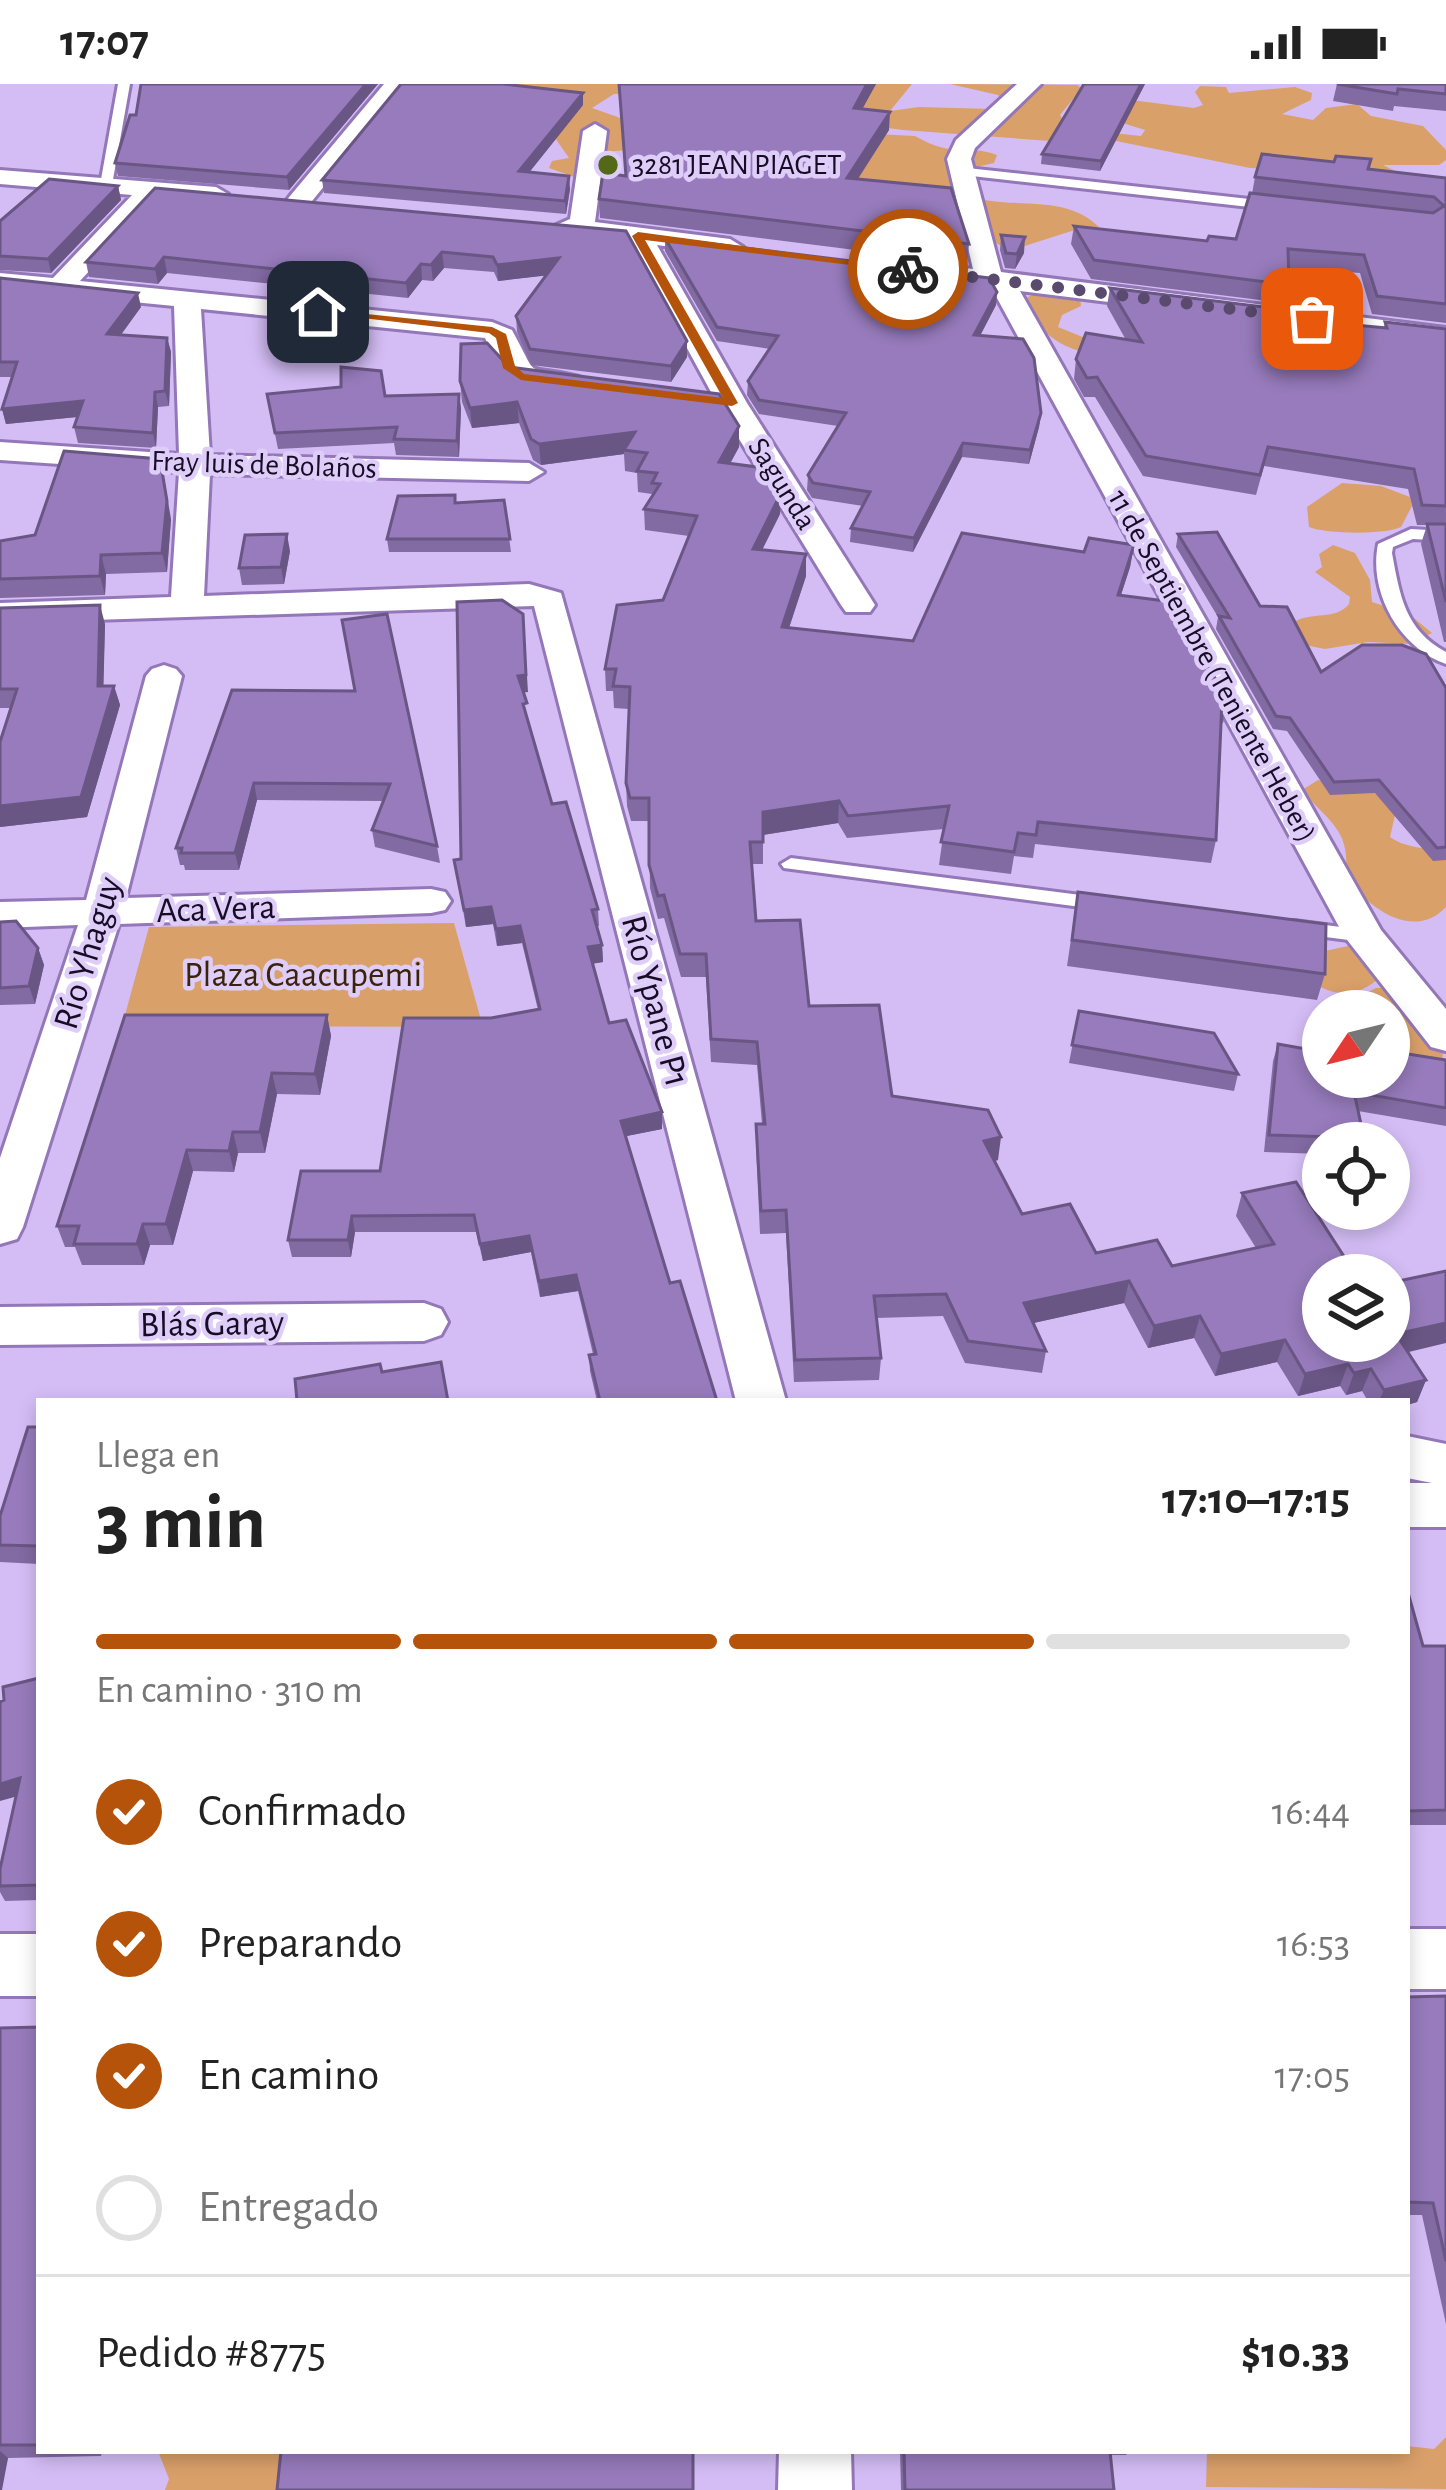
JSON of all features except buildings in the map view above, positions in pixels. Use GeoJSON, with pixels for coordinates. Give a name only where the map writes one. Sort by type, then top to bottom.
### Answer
{"type":"FeatureCollection","features":[{"type":"Feature","properties":{"kind":"street"},"geometry":{"type":"LineString","coordinates":[[300,201],[396,84]]}},
{"type":"Feature","properties":{"kind":"street"},"geometry":{"type":"LineString","coordinates":[[958,171],[964,145],[1030,84]]}},
{"type":"Feature","properties":{"kind":"street"},"geometry":{"type":"LineString","coordinates":[[581,227],[595,131]]}},
{"type":"Feature","properties":{"kind":"street","name":"11 de Septiembre (Teniente Heber)"},"geometry":{"type":"LineString","coordinates":[[958,171],[995,279],[1364,936],[1446,1037]]}},
{"type":"Feature","properties":{"kind":"street"},"geometry":{"type":"LineString","coordinates":[[0,177],[236,196]]}},
{"type":"Feature","properties":{"kind":"street"},"geometry":{"type":"LineString","coordinates":[[60,286],[152,188]]}},
{"type":"Feature","properties":{"kind":"street"},"geometry":{"type":"LineString","coordinates":[[534,223],[755,250]]}},
{"type":"Feature","properties":{"kind":"street","name":"Sagunda"},"geometry":{"type":"LineString","coordinates":[[638,236],[732,403],[858,605]]}},
{"type":"Feature","properties":{"kind":"street"},"geometry":{"type":"LineString","coordinates":[[896,267],[1446,336]]}},
{"type":"Feature","properties":{"kind":"street"},"geometry":{"type":"LineString","coordinates":[[0,281],[492,330],[502,336],[509,368],[521,377],[591,386]]}},
{"type":"Feature","properties":{"kind":"street"},"geometry":{"type":"LineString","coordinates":[[0,613],[187,605],[195,464],[187,298]]}},
{"type":"Feature","properties":{"kind":"street"},"geometry":{"type":"LineString","coordinates":[[685,397],[732,403]]}},
{"type":"Feature","properties":{"kind":"street","name":"Fray luis de Bolaños"},"geometry":{"type":"LineString","coordinates":[[0,451],[195,464],[529,472]]}},
{"type":"Feature","properties":{"kind":"street","name":"Río Ypane P1"},"geometry":{"type":"LineString","coordinates":[[187,605],[529,594],[550,600],[760,1398]]}},
{"type":"Feature","properties":{"kind":"street","name":"Río Yhaguy"},"geometry":{"type":"LineString","coordinates":[[0,1227],[102,914],[164,676]]}},
{"type":"Feature","properties":{"kind":"street","name":"Aca Vera"},"geometry":{"type":"LineString","coordinates":[[0,915],[431,901]]}},
{"type":"Feature","properties":{"kind":"street","name":"Blás Garay"},"geometry":{"type":"LineString","coordinates":[[0,1326],[424,1322]]}},
{"type":"Feature","properties":{"kind":"street"},"geometry":{"type":"LineString","coordinates":[[1410,1457],[1446,1466]]}},
{"type":"Feature","properties":{"kind":"street"},"geometry":{"type":"LineString","coordinates":[[1410,1505],[1446,1504]]}},
{"type":"Feature","properties":{"kind":"street"},"geometry":{"type":"LineString","coordinates":[[1410,1959],[1446,1959]]}},
{"type":"Feature","properties":{"kind":"street"},"geometry":{"type":"LineString","coordinates":[[0,1965],[36,1965]]}},
{"type":"Feature","properties":{"kind":"street"},"geometry":{"type":"LineString","coordinates":[[814,2454],[815,2490]]}},
{"type":"Feature","properties":{"kind":"lane"},"geometry":{"type":"LineString","coordinates":[[106,184],[124,84]]}},
{"type":"Feature","properties":{"kind":"lane"},"geometry":{"type":"LineString","coordinates":[[958,171],[1288,208]]}},
{"type":"Feature","properties":{"kind":"lane"},"geometry":{"type":"LineString","coordinates":[[1446,536],[1412,534],[1386,544],[1384,553],[1398,623],[1418,644],[1446,659]]}},
{"type":"Feature","properties":{"kind":"lane"},"geometry":{"type":"LineString","coordinates":[[791,864],[1135,908]]}},
{"type":"Feature","properties":{"kind":"lane"},"geometry":{"type":"LineString","coordinates":[[1272,925],[1364,936]]}},
{"type":"Feature","properties":{"kind":"green space"},"geometry":{"type":"Polygon","coordinates":[[[489,84],[912,84],[890,111],[992,109],[1002,101],[998,95],[950,84],[1077,85],[1082,88],[1060,115],[1078,143],[903,130],[632,94],[614,94],[592,108],[629,121],[915,136],[940,147],[986,152],[997,155],[994,163],[976,167],[950,186],[988,200],[1067,209],[1102,230],[1081,228],[1009,251],[963,222],[949,207],[639,149],[604,152],[577,178],[549,168],[552,161],[569,158],[555,138],[489,84]]]}},
{"type":"Feature","properties":{"kind":"green space"},"geometry":{"type":"Polygon","coordinates":[[[1200,86],[1226,87],[1229,93],[1295,87],[1312,93],[1311,100],[1282,114],[1313,120],[1326,108],[1357,104],[1371,116],[1423,126],[1446,150],[1446,160],[1439,165],[1383,165],[1405,176],[1250,168],[1106,139],[1104,132],[1141,136],[1145,130],[1100,116],[1131,100],[1194,108],[1203,105],[1195,92],[1200,86]]]}},
{"type":"Feature","properties":{"kind":"green space"},"geometry":{"type":"Polygon","coordinates":[[[1039,290],[1080,297],[1081,306],[1062,315],[1058,327],[1090,340],[1085,352],[1056,340],[1034,319],[1022,301],[1039,290]]]}},
{"type":"Feature","properties":{"kind":"green space"},"geometry":{"type":"Polygon","coordinates":[[[1342,483],[1381,486],[1410,497],[1412,506],[1401,527],[1393,530],[1355,533],[1309,527],[1307,507],[1342,483]]]}},
{"type":"Feature","properties":{"kind":"green space"},"geometry":{"type":"Polygon","coordinates":[[[1333,545],[1355,553],[1370,580],[1372,602],[1409,614],[1432,633],[1410,644],[1368,642],[1325,649],[1300,644],[1294,622],[1337,612],[1349,604],[1350,597],[1315,572],[1322,567],[1319,554],[1333,545]]]}},
{"type":"Feature","properties":{"kind":"green space"},"geometry":{"type":"Polygon","coordinates":[[[1318,780],[1378,794],[1396,811],[1390,837],[1446,857],[1446,907],[1433,917],[1405,921],[1365,899],[1345,876],[1341,837],[1302,790],[1318,780]]]}},
{"type":"Feature","properties":{"kind":"green space","name":"Plaza Caacupemi"},"geometry":{"type":"Polygon","coordinates":[[[454,923],[483,1027],[122,1026],[149,927],[454,923]]]}},
{"type":"Feature","properties":{"kind":"green space"},"geometry":{"type":"Polygon","coordinates":[[[1356,947],[1380,970],[1377,980],[1360,990],[1327,990],[1310,980],[1325,951],[1356,947]]]}},
{"type":"Feature","properties":{"kind":"green space"},"geometry":{"type":"Polygon","coordinates":[[[1410,1007],[1444,1045],[1442,1061],[1410,1071],[1410,1007]]]}},
{"type":"Feature","properties":{"kind":"green space"},"geometry":{"type":"Polygon","coordinates":[[[1446,2437],[1446,2489],[1206,2487],[1207,2454],[1410,2454],[1410,2446],[1434,2449],[1446,2437]]]}},
{"type":"Feature","properties":{"kind":"green space"},"geometry":{"type":"Polygon","coordinates":[[[159,2454],[299,2454],[292,2490],[165,2490],[169,2479],[159,2454]]]}},
{"type":"Feature","properties":{"kind":"way so far"},"geometry":{"type":"LineString","coordinates":[[908,269],[1312,319]]}},
{"type":"Feature","properties":{"kind":"place","name":"3281 JEAN PIAGET"},"geometry":{"type":"Point","coordinates":[608,165]}},
{"type":"Feature","properties":{"kind":"route"},"geometry":{"type":"LineString","coordinates":[[318,312],[492,330],[502,336],[509,368],[521,377],[732,403],[638,236],[908,269]]}}]}
